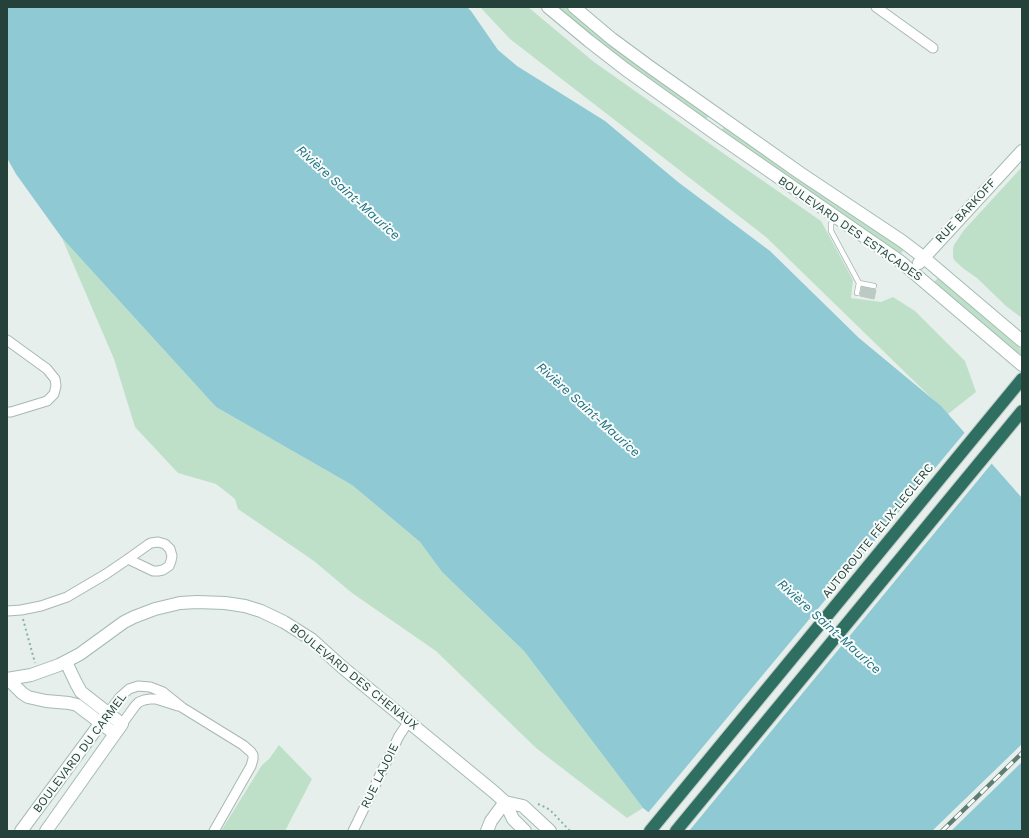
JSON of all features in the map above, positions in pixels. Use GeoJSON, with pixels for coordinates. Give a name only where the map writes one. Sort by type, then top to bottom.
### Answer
{"type":"FeatureCollection","features":[{"type":"Feature","properties":{"kind":"highway","name":"AUTOROUTE FÉLIX-LECLERC"},"geometry":{"type":"LineString","coordinates":[[650,831],[1022,379]]}},
{"type":"Feature","properties":{"kind":"highway"},"geometry":{"type":"LineString","coordinates":[[676,831],[1022,411]]}},
{"type":"Feature","properties":{"kind":"street","name":"BOULEVARD DES ESTACADES"},"geometry":{"type":"LineString","coordinates":[[548,7],[607,56],[715,123],[800,173],[902,241],[1022,340]]}},
{"type":"Feature","properties":{"kind":"street","name":"BOULEVARD DES ESTACADES"},"geometry":{"type":"LineString","coordinates":[[574,7],[715,123],[835,217],[912,271],[1022,365]]}},
{"type":"Feature","properties":{"kind":"street"},"geometry":{"type":"LineString","coordinates":[[876,7],[933,48]]}},
{"type":"Feature","properties":{"kind":"street","name":"RUE BARKOFF"},"geometry":{"type":"LineString","coordinates":[[912,271],[923,257],[1022,151]]}},
{"type":"Feature","properties":{"kind":"street"},"geometry":{"type":"LineString","coordinates":[[7,340],[47,369],[55,379],[56,386],[54,394],[47,401],[7,412]]}},
{"type":"Feature","properties":{"kind":"street"},"geometry":{"type":"LineString","coordinates":[[7,611],[41,606],[67,597],[100,578],[128,559]]}},
{"type":"Feature","properties":{"kind":"street","name":"BOULEVARD DES CHENAUX"},"geometry":{"type":"LineString","coordinates":[[8,679],[36,674],[66,662],[124,622],[155,609],[193,602],[211,602],[245,606],[270,615],[294,627],[311,639],[342,667],[505,802],[513,819],[525,831]]}},
{"type":"Feature","properties":{"kind":"street"},"geometry":{"type":"LineString","coordinates":[[66,662],[81,692],[122,724]]}},
{"type":"Feature","properties":{"kind":"street"},"geometry":{"type":"LineString","coordinates":[[8,679],[22,694],[28,698],[73,703],[80,706],[115,734]]}},
{"type":"Feature","properties":{"kind":"street","name":"BOULEVARD DU CARMEL"},"geometry":{"type":"LineString","coordinates":[[21,831],[100,723],[124,693],[133,687],[150,687],[164,692],[183,708]]}},
{"type":"Feature","properties":{"kind":"street","name":"BOULEVARD DU CARMEL"},"geometry":{"type":"LineString","coordinates":[[46,831],[139,702],[150,699],[161,700],[183,708]]}},
{"type":"Feature","properties":{"kind":"street"},"geometry":{"type":"LineString","coordinates":[[183,708],[243,745],[253,755],[250,766],[214,831]]}},
{"type":"Feature","properties":{"kind":"street","name":"RUE LAJOIE"},"geometry":{"type":"LineString","coordinates":[[353,831],[399,736],[409,722]]}},
{"type":"Feature","properties":{"kind":"street"},"geometry":{"type":"LineString","coordinates":[[487,831],[491,821],[505,802]]}},
{"type":"Feature","properties":{"kind":"street","name":"BOULEVARD DES CHENAUX"},"geometry":{"type":"LineString","coordinates":[[505,802],[523,806],[550,831]]}},
{"type":"Feature","properties":{"kind":"lane"},"geometry":{"type":"LineString","coordinates":[[835,217],[831,224],[831,230],[859,283],[857,293]]}},
{"type":"Feature","properties":{"kind":"lane"},"geometry":{"type":"LineString","coordinates":[[859,283],[874,286]]}},
{"type":"Feature","properties":{"kind":"path"},"geometry":{"type":"LineString","coordinates":[[25,629],[34,659]]}},
{"type":"Feature","properties":{"kind":"path"},"geometry":{"type":"LineString","coordinates":[[535,803],[542,805],[549,810],[570,831]]}},
{"type":"Feature","properties":{"kind":"green space"},"geometry":{"type":"Polygon","coordinates":[[[480,7],[528,7],[594,62],[821,221],[853,280],[851,298],[881,302],[893,297],[915,311],[965,361],[976,392],[948,414],[766,237],[510,39],[480,7]]]}},
{"type":"Feature","properties":{"kind":"green space"},"geometry":{"type":"Polygon","coordinates":[[[556,7],[566,7],[598,34],[709,115],[705,121],[605,48],[556,7]]]}},
{"type":"Feature","properties":{"kind":"green space"},"geometry":{"type":"Polygon","coordinates":[[[725,125],[904,249],[900,255],[721,131],[725,125]]]}},
{"type":"Feature","properties":{"kind":"green space"},"geometry":{"type":"Polygon","coordinates":[[[1022,167],[1022,318],[1006,306],[977,278],[955,261],[953,257],[953,249],[964,230],[1022,167]]]}},
{"type":"Feature","properties":{"kind":"green space"},"geometry":{"type":"Polygon","coordinates":[[[62,238],[216,407],[352,485],[420,542],[442,572],[524,651],[643,808],[627,818],[536,748],[436,651],[352,593],[314,561],[238,509],[235,499],[216,484],[178,473],[135,427],[114,359],[62,238]]]}},
{"type":"Feature","properties":{"kind":"green space"},"geometry":{"type":"Polygon","coordinates":[[[938,278],[1022,350],[1021,358],[933,283],[938,278]]]}},
{"type":"Feature","properties":{"kind":"green space"},"geometry":{"type":"Polygon","coordinates":[[[279,745],[312,779],[285,831],[221,831],[262,765],[269,759],[279,745]]]}},
{"type":"Feature","properties":{"kind":"water","name":"Rivière Saint-Maurice"},"geometry":{"type":"Polygon","coordinates":[[[7,7],[467,7],[498,50],[517,66],[605,121],[678,182],[770,251],[859,338],[941,406],[1022,498],[1022,831],[668,831],[657,819],[643,808],[524,651],[442,572],[420,542],[352,485],[216,407],[62,238],[16,174],[7,158],[7,7]]]}},
{"type":"Feature","properties":{"kind":"pier"},"geometry":{"type":"Polygon","coordinates":[[[966,431],[993,462],[689,831],[666,831],[656,820],[647,814],[966,431]]]}},
{"type":"Feature","properties":{"kind":"pier"},"geometry":{"type":"Polygon","coordinates":[[[1022,744],[1022,762],[951,831],[932,831],[1022,744]]]}},
{"type":"Feature","properties":{"kind":"building"},"geometry":{"type":"Polygon","coordinates":[[[862,287],[876,290],[874,299],[860,296],[862,287]]]}},
{"type":"Feature","properties":{"kind":"railway"},"geometry":{"type":"LineString","coordinates":[[942,831],[1022,753]]}}]}
